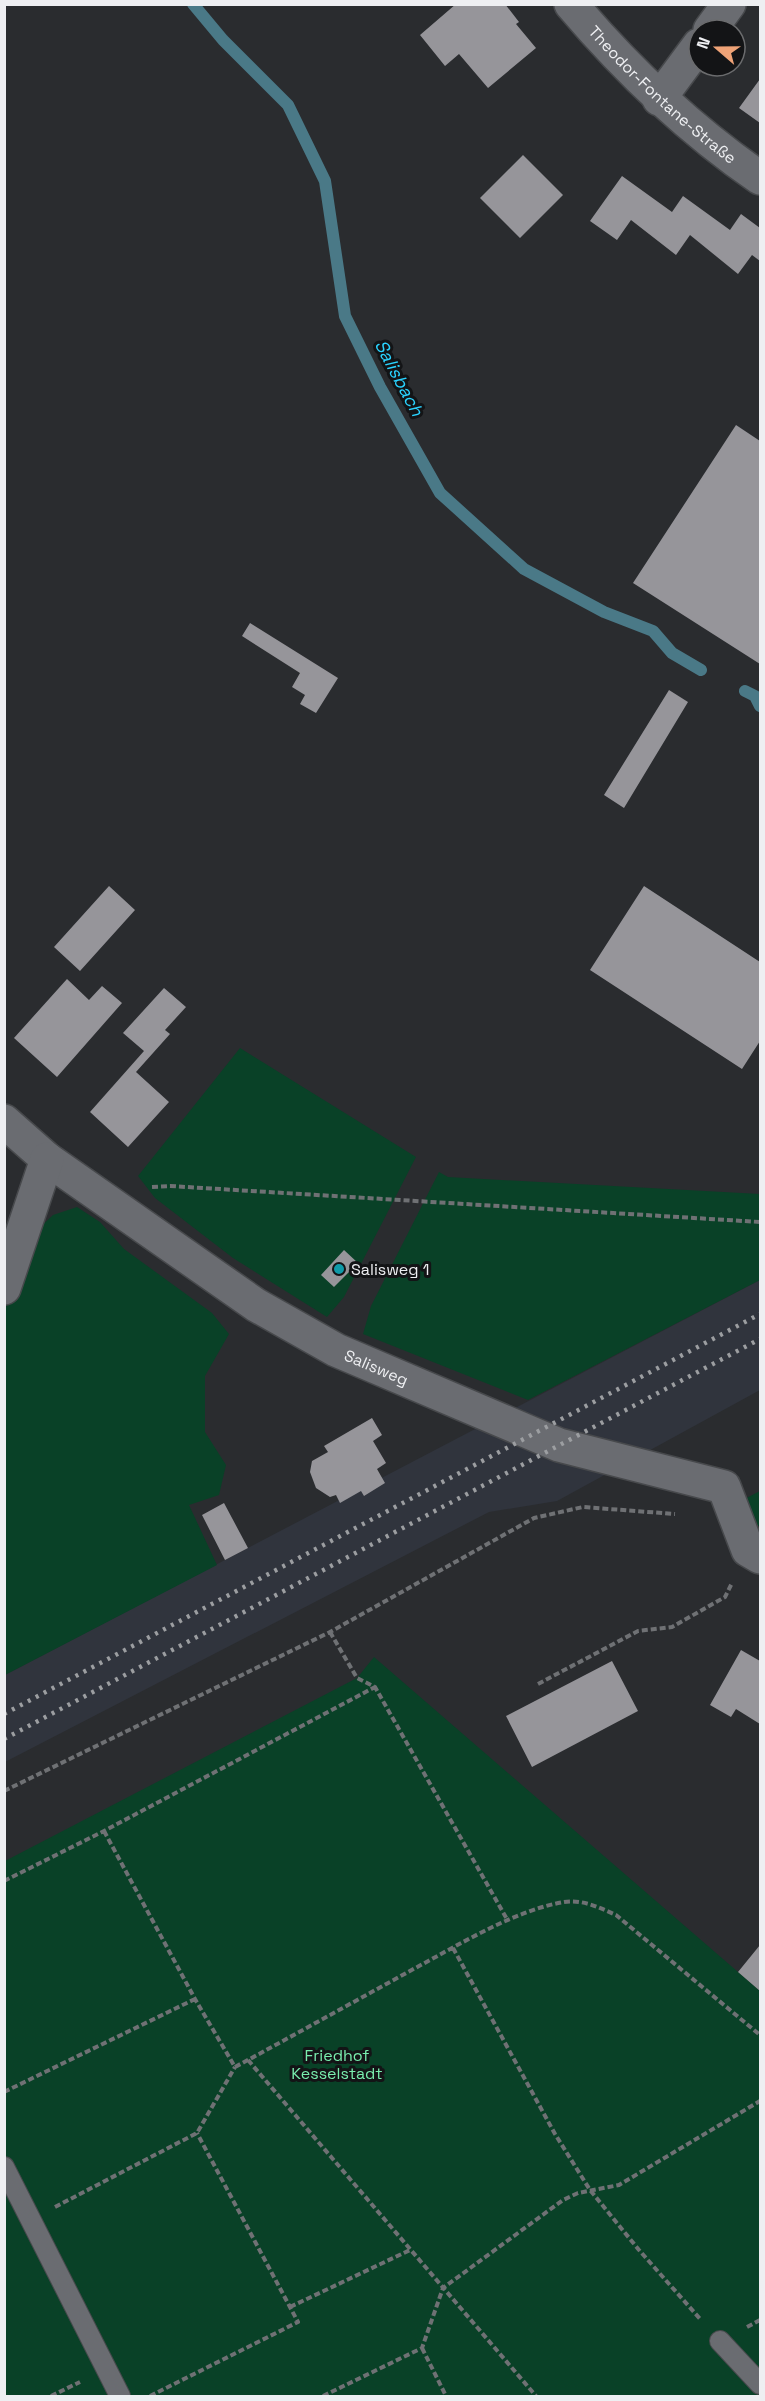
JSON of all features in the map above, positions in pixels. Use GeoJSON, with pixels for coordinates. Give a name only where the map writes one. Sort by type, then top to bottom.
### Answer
{"type":"FeatureCollection","features":[{"type":"Feature","properties":{"kind":"street","name":"Theodor-Fontane-Straße"},"geometry":{"type":"LineString","coordinates":[[571,4],[627,68],[659,99],[760,178]]}},
{"type":"Feature","properties":{"kind":"street"},"geometry":{"type":"LineString","coordinates":[[719,18],[729,4]]}},
{"type":"Feature","properties":{"kind":"street"},"geometry":{"type":"LineString","coordinates":[[659,99],[687,61]]}},
{"type":"Feature","properties":{"kind":"street","name":"Salisweg"},"geometry":{"type":"LineString","coordinates":[[4,1120],[47,1159],[256,1305],[336,1350],[559,1445],[724,1487]]}},
{"type":"Feature","properties":{"kind":"street"},"geometry":{"type":"LineString","coordinates":[[4,1288],[47,1159]]}},
{"type":"Feature","properties":{"kind":"street"},"geometry":{"type":"LineString","coordinates":[[724,1487],[754,1553]]}},
{"type":"Feature","properties":{"kind":"lane"},"geometry":{"type":"LineString","coordinates":[[4,2167],[120,2397]]}},
{"type":"Feature","properties":{"kind":"lane"},"geometry":{"type":"LineString","coordinates":[[720,2341],[760,2384]]}},
{"type":"Feature","properties":{"kind":"path"},"geometry":{"type":"LineString","coordinates":[[148,1188],[170,1186],[760,1222]]}},
{"type":"Feature","properties":{"kind":"path"},"geometry":{"type":"LineString","coordinates":[[4,1791],[330,1632],[534,1518],[583,1507],[673,1514],[694,1511],[724,1487]]}},
{"type":"Feature","properties":{"kind":"path"},"geometry":{"type":"LineString","coordinates":[[538,1684],[638,1631],[672,1627],[725,1597],[754,1553]]}},
{"type":"Feature","properties":{"kind":"path"},"geometry":{"type":"LineString","coordinates":[[330,1632],[357,1678],[375,1687],[508,1921]]}},
{"type":"Feature","properties":{"kind":"path"},"geometry":{"type":"LineString","coordinates":[[4,1881],[104,1831],[375,1687]]}},
{"type":"Feature","properties":{"kind":"path"},"geometry":{"type":"LineString","coordinates":[[104,1831],[195,1999],[235,2067]]}},
{"type":"Feature","properties":{"kind":"path"},"geometry":{"type":"LineString","coordinates":[[31,2220],[197,2133],[235,2067],[453,1948],[508,1921],[567,1901],[588,1903],[616,1915],[760,2035]]}},
{"type":"Feature","properties":{"kind":"path"},"geometry":{"type":"LineString","coordinates":[[453,1948],[555,2134],[590,2190],[639,2250],[720,2341]]}},
{"type":"Feature","properties":{"kind":"path"},"geometry":{"type":"LineString","coordinates":[[4,2092],[195,1999]]}},
{"type":"Feature","properties":{"kind":"path"},"geometry":{"type":"LineString","coordinates":[[248,2060],[536,2397]]}},
{"type":"Feature","properties":{"kind":"path"},"geometry":{"type":"LineString","coordinates":[[323,2397],[422,2348],[443,2288],[563,2200],[578,2193],[619,2185],[760,2101]]}},
{"type":"Feature","properties":{"kind":"path"},"geometry":{"type":"LineString","coordinates":[[150,2397],[298,2322],[197,2133]]}},
{"type":"Feature","properties":{"kind":"path"},"geometry":{"type":"LineString","coordinates":[[290,2307],[410,2250]]}},
{"type":"Feature","properties":{"kind":"path"},"geometry":{"type":"LineString","coordinates":[[422,2348],[446,2397]]}},
{"type":"Feature","properties":{"kind":"shaded area"},"geometry":{"type":"Polygon","coordinates":[[[760,1280],[760,1390],[557,1501],[489,1512],[5,1762],[5,1675],[760,1280]]]}},
{"type":"Feature","properties":{"kind":"green space"},"geometry":{"type":"Polygon","coordinates":[[[240,1048],[416,1157],[344,1297],[327,1317],[233,1258],[155,1198],[138,1176],[240,1048]]]}},
{"type":"Feature","properties":{"kind":"green space"},"geometry":{"type":"Polygon","coordinates":[[[439,1172],[448,1177],[760,1194],[760,1280],[528,1400],[363,1334],[371,1306],[439,1172]]]}},
{"type":"Feature","properties":{"kind":"green space"},"geometry":{"type":"Polygon","coordinates":[[[77,1207],[100,1222],[124,1249],[212,1313],[229,1334],[205,1376],[205,1432],[226,1465],[219,1495],[189,1505],[217,1565],[5,1675],[4,1312],[33,1234],[53,1215],[77,1207]]]}},
{"type":"Feature","properties":{"kind":"green space"},"geometry":{"type":"Polygon","coordinates":[[[760,1491],[760,1527],[729,1507],[760,1491]]]}},
{"type":"Feature","properties":{"kind":"green space","name":"Friedhof Kesselstadt"},"geometry":{"type":"Polygon","coordinates":[[[374,1657],[760,1991],[760,2396],[5,2396],[5,1861],[357,1678],[374,1657]]]}},
{"type":"Feature","properties":{"kind":"building"},"geometry":{"type":"Polygon","coordinates":[[[456,4],[505,4],[519,22],[516,24],[536,48],[488,88],[459,54],[445,66],[420,35],[456,4]]]}},
{"type":"Feature","properties":{"kind":"building"},"geometry":{"type":"Polygon","coordinates":[[[760,79],[760,123],[739,108],[760,79]]]}},
{"type":"Feature","properties":{"kind":"building"},"geometry":{"type":"Polygon","coordinates":[[[523,155],[563,195],[520,238],[480,198],[523,155]]]}},
{"type":"Feature","properties":{"kind":"building"},"geometry":{"type":"Polygon","coordinates":[[[622,176],[672,212],[683,196],[730,230],[741,214],[760,228],[760,261],[752,255],[738,274],[690,235],[676,255],[631,220],[617,240],[590,221],[622,176]]]}},
{"type":"Feature","properties":{"kind":"building"},"geometry":{"type":"Polygon","coordinates":[[[736,425],[760,441],[760,664],[633,583],[736,425]]]}},
{"type":"Feature","properties":{"kind":"building"},"geometry":{"type":"Polygon","coordinates":[[[250,623],[338,678],[316,713],[300,704],[305,695],[292,687],[300,673],[242,636],[250,623]]]}},
{"type":"Feature","properties":{"kind":"building"},"geometry":{"type":"Polygon","coordinates":[[[669,690],[688,702],[624,808],[604,795],[669,690]]]}},
{"type":"Feature","properties":{"kind":"building"},"geometry":{"type":"Polygon","coordinates":[[[109,886],[135,910],[80,971],[54,947],[109,886]]]}},
{"type":"Feature","properties":{"kind":"building"},"geometry":{"type":"Polygon","coordinates":[[[644,886],[760,962],[760,1041],[742,1069],[590,970],[644,886]]]}},
{"type":"Feature","properties":{"kind":"building"},"geometry":{"type":"Polygon","coordinates":[[[67,979],[89,1000],[102,986],[122,1003],[57,1077],[14,1038],[67,979]]]}},
{"type":"Feature","properties":{"kind":"building"},"geometry":{"type":"Polygon","coordinates":[[[164,988],[186,1007],[165,1030],[170,1034],[136,1072],[169,1102],[128,1147],[90,1112],[144,1051],[123,1033],[164,988]]]}},
{"type":"Feature","properties":{"kind":"building","name":"Salisweg 1"},"geometry":{"type":"Polygon","coordinates":[[[344,1250],[358,1263],[334,1287],[321,1275],[344,1250]]]}},
{"type":"Feature","properties":{"kind":"building"},"geometry":{"type":"Polygon","coordinates":[[[372,1418],[382,1435],[373,1441],[386,1463],[377,1469],[385,1483],[364,1496],[361,1491],[340,1503],[336,1495],[330,1497],[316,1488],[310,1472],[312,1461],[328,1452],[324,1446],[372,1418]]]}},
{"type":"Feature","properties":{"kind":"building"},"geometry":{"type":"Polygon","coordinates":[[[224,1503],[248,1548],[225,1560],[202,1515],[224,1503]]]}},
{"type":"Feature","properties":{"kind":"building"},"geometry":{"type":"Polygon","coordinates":[[[741,1650],[760,1661],[760,1724],[736,1709],[731,1717],[710,1705],[741,1650]]]}},
{"type":"Feature","properties":{"kind":"building"},"geometry":{"type":"Polygon","coordinates":[[[612,1661],[638,1711],[532,1767],[506,1716],[612,1661]]]}},
{"type":"Feature","properties":{"kind":"building"},"geometry":{"type":"Polygon","coordinates":[[[760,1945],[760,1991],[738,1972],[760,1945]]]}},
{"type":"Feature","properties":{"kind":"waterway","name":"Salisbach"},"geometry":{"type":"LineString","coordinates":[[193,4],[223,40],[288,105],[325,181],[345,316],[380,387],[440,493],[524,569],[604,612],[653,631],[672,653],[701,670]]}},
{"type":"Feature","properties":{"kind":"waterway","name":"Salisbach"},"geometry":{"type":"LineString","coordinates":[[745,691],[755,696],[760,706]]}},
{"type":"Feature","properties":{"kind":"railway"},"geometry":{"type":"LineString","coordinates":[[4,1714],[760,1314]]}},
{"type":"Feature","properties":{"kind":"railway"},"geometry":{"type":"LineString","coordinates":[[4,1739],[760,1339]]}},
{"type":"Feature","properties":{"kind":"place","name":"Salisweg 1"},"geometry":{"type":"Point","coordinates":[339,1269]}}]}
